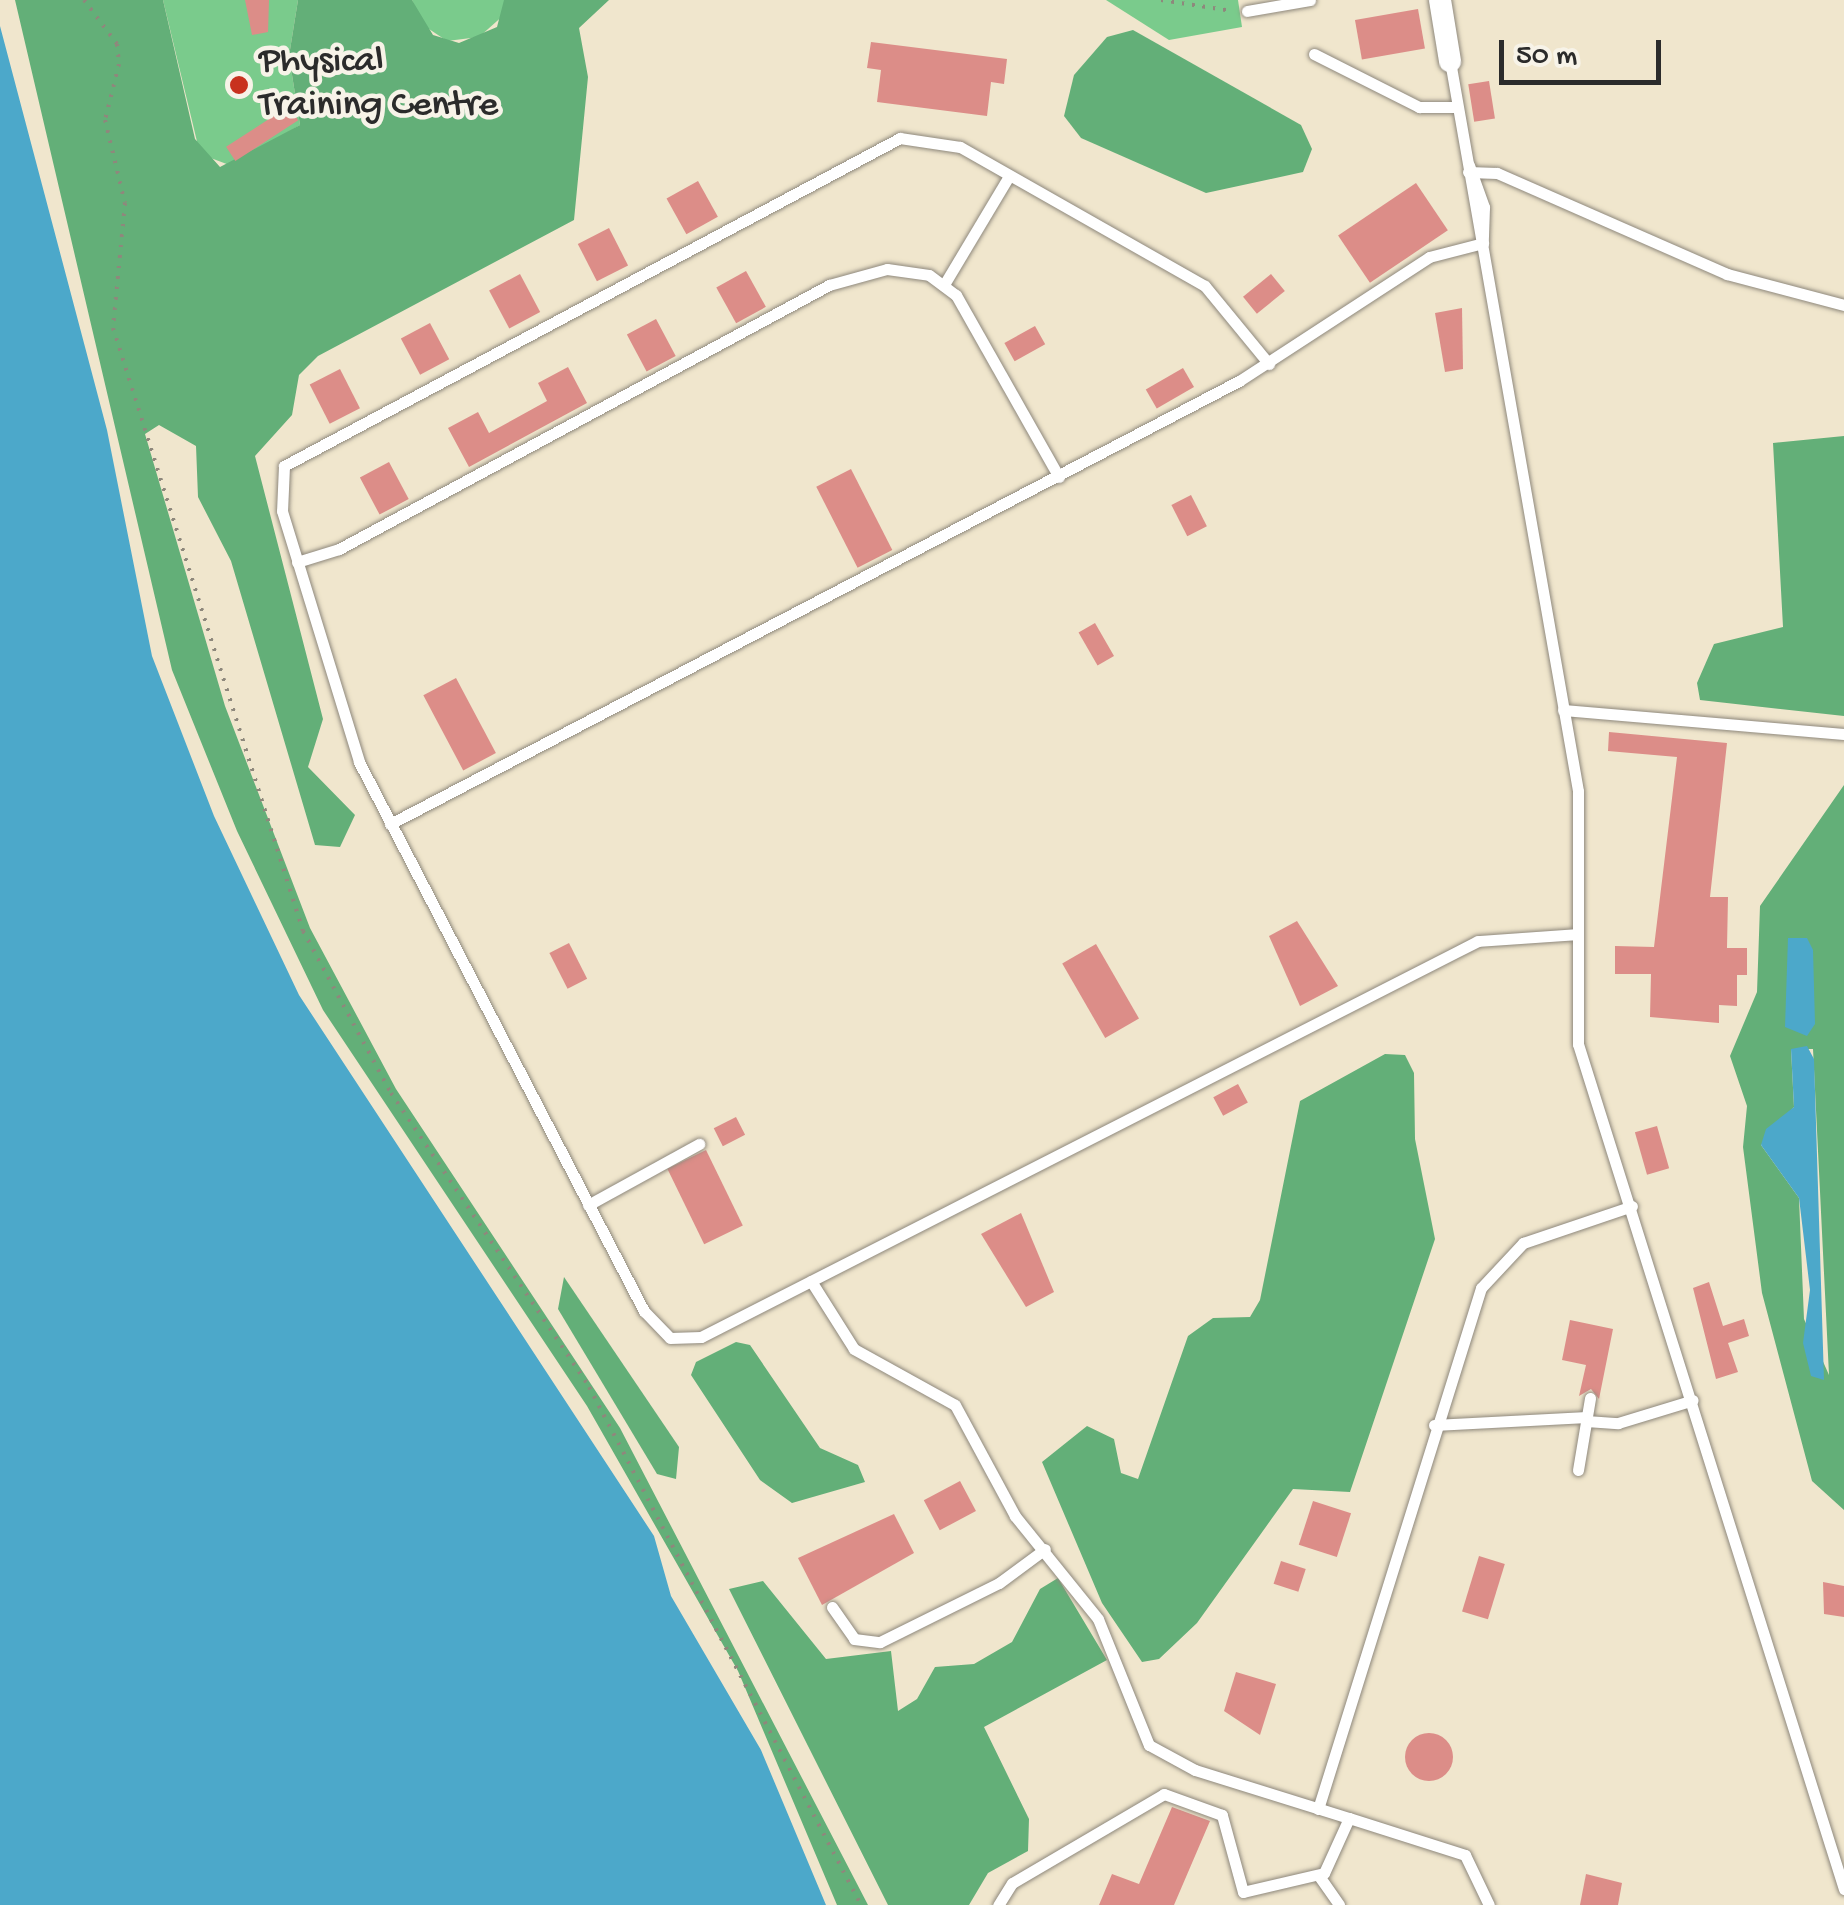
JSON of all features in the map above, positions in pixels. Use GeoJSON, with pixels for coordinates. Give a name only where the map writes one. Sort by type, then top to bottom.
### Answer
{"type":"FeatureCollection","features":[{"type":"Feature","properties":{"kind":"street"},"geometry":{"type":"LineString","coordinates":[[1440,0],[1450,61]]}},
{"type":"Feature","properties":{"kind":"lane"},"geometry":{"type":"LineString","coordinates":[[1247,11],[1310,0]]}},
{"type":"Feature","properties":{"kind":"lane"},"geometry":{"type":"LineString","coordinates":[[1314,54],[1418,107],[1457,106]]}},
{"type":"Feature","properties":{"kind":"lane"},"geometry":{"type":"LineString","coordinates":[[1450,61],[1579,803],[1578,1044],[1694,1400],[1844,1889]]}},
{"type":"Feature","properties":{"kind":"lane"},"geometry":{"type":"LineString","coordinates":[[1269,364],[1212,291],[937,139],[884,141],[318,440],[280,472],[297,562],[350,738],[390,824],[588,1206],[648,1317],[670,1338],[701,1338],[1478,941],[1577,934]]}},
{"type":"Feature","properties":{"kind":"lane"},"geometry":{"type":"LineString","coordinates":[[1470,172],[1502,175],[1706,267],[1844,305]]}},
{"type":"Feature","properties":{"kind":"lane"},"geometry":{"type":"LineString","coordinates":[[945,283],[1009,176]]}},
{"type":"Feature","properties":{"kind":"lane"},"geometry":{"type":"LineString","coordinates":[[390,824],[1060,477],[1269,364],[1428,257],[1481,244]]}},
{"type":"Feature","properties":{"kind":"lane"},"geometry":{"type":"LineString","coordinates":[[297,562],[338,549],[829,284],[902,269],[945,283],[1060,477]]}},
{"type":"Feature","properties":{"kind":"lane"},"geometry":{"type":"LineString","coordinates":[[1563,710],[1844,734]]}},
{"type":"Feature","properties":{"kind":"lane"},"geometry":{"type":"LineString","coordinates":[[588,1206],[698,1144]]}},
{"type":"Feature","properties":{"kind":"lane"},"geometry":{"type":"LineString","coordinates":[[1318,1809],[1473,1307],[1499,1262],[1538,1236],[1632,1206]]}},
{"type":"Feature","properties":{"kind":"lane"},"geometry":{"type":"LineString","coordinates":[[812,1281],[854,1349],[955,1404],[1015,1516],[1045,1549],[1103,1628],[1149,1745],[1180,1764],[1465,1855],[1489,1905]]}},
{"type":"Feature","properties":{"kind":"lane"},"geometry":{"type":"LineString","coordinates":[[1578,1470],[1590,1398]]}},
{"type":"Feature","properties":{"kind":"lane"},"geometry":{"type":"LineString","coordinates":[[1434,1425],[1586,1419],[1618,1423],[1694,1400]]}},
{"type":"Feature","properties":{"kind":"lane"},"geometry":{"type":"LineString","coordinates":[[832,1607],[854,1639],[880,1642],[999,1584],[1045,1549]]}},
{"type":"Feature","properties":{"kind":"lane"},"geometry":{"type":"LineString","coordinates":[[998,1905],[1012,1883],[1168,1793],[1222,1816],[1245,1899],[1319,1876],[1349,1818]]}},
{"type":"Feature","properties":{"kind":"lane"},"geometry":{"type":"LineString","coordinates":[[1319,1876],[1339,1905]]}},
{"type":"Feature","properties":{"kind":"path"},"geometry":{"type":"LineString","coordinates":[[84,0],[118,44],[119,64],[105,120],[125,203],[113,328],[304,931],[391,1093],[589,1387],[861,1905]]}},
{"type":"Feature","properties":{"kind":"path"},"geometry":{"type":"LineString","coordinates":[[1161,0],[1195,12],[1247,11]]}},
{"type":"Feature","properties":{"kind":"green space"},"geometry":{"type":"Polygon","coordinates":[[[15,0],[163,0],[195,139],[220,167],[300,125],[289,56],[298,0],[412,0],[433,35],[459,43],[497,27],[504,0],[609,0],[579,28],[588,77],[574,220],[318,356],[299,375],[292,415],[255,456],[323,719],[308,767],[355,815],[340,847],[315,845],[231,561],[198,497],[196,446],[159,425],[145,434],[225,706],[310,928],[396,1089],[620,1428],[868,1905],[837,1905],[738,1671],[587,1406],[323,1010],[237,831],[172,670],[15,0]]]}},
{"type":"Feature","properties":{"kind":"green space","name":"Physical Training Centre"},"geometry":{"type":"Polygon","coordinates":[[[163,0],[298,0],[289,56],[300,125],[232,166],[200,154],[163,0]]]}},
{"type":"Feature","properties":{"kind":"green space"},"geometry":{"type":"Polygon","coordinates":[[[412,0],[504,0],[505,14],[479,37],[447,41],[423,25],[412,0]]]}},
{"type":"Feature","properties":{"kind":"green space"},"geometry":{"type":"Polygon","coordinates":[[[1106,0],[1238,0],[1242,27],[1169,40],[1106,0]]]}},
{"type":"Feature","properties":{"kind":"green space"},"geometry":{"type":"Polygon","coordinates":[[[1133,30],[1301,125],[1312,149],[1303,172],[1206,193],[1081,138],[1064,116],[1074,75],[1107,37],[1133,30]]]}},
{"type":"Feature","properties":{"kind":"green space"},"geometry":{"type":"Polygon","coordinates":[[[1844,436],[1844,716],[1700,700],[1697,683],[1714,644],[1783,627],[1773,443],[1844,436]]]}},
{"type":"Feature","properties":{"kind":"green space"},"geometry":{"type":"Polygon","coordinates":[[[1844,785],[1844,1510],[1812,1481],[1762,1293],[1743,1147],[1747,1106],[1730,1056],[1757,992],[1760,906],[1844,785]],[[1791,1049],[1794,1107],[1761,1145],[1799,1198],[1804,1319],[1829,1375],[1813,1049],[1791,1049]]]}},
{"type":"Feature","properties":{"kind":"green space"},"geometry":{"type":"Polygon","coordinates":[[[1385,1054],[1405,1055],[1414,1073],[1415,1139],[1435,1239],[1350,1492],[1293,1489],[1197,1623],[1159,1659],[1142,1662],[1102,1603],[1042,1462],[1087,1426],[1114,1439],[1121,1473],[1138,1479],[1188,1336],[1213,1318],[1250,1317],[1260,1300],[1300,1101],[1385,1054]]]}},
{"type":"Feature","properties":{"kind":"green space"},"geometry":{"type":"Polygon","coordinates":[[[564,1277],[679,1447],[676,1479],[657,1474],[558,1309],[564,1277]]]}},
{"type":"Feature","properties":{"kind":"green space"},"geometry":{"type":"Polygon","coordinates":[[[736,1342],[750,1345],[820,1448],[858,1465],[865,1482],[792,1503],[760,1480],[691,1375],[696,1362],[736,1342]]]}},
{"type":"Feature","properties":{"kind":"green space"},"geometry":{"type":"Polygon","coordinates":[[[1058,1578],[1107,1660],[984,1727],[1029,1819],[1028,1851],[988,1873],[969,1905],[888,1905],[729,1589],[763,1581],[826,1659],[891,1651],[898,1711],[917,1699],[935,1667],[974,1664],[1012,1642],[1040,1589],[1058,1578]]]}},
{"type":"Feature","properties":{"kind":"water"},"geometry":{"type":"Polygon","coordinates":[[[0,26],[107,430],[152,656],[214,816],[299,995],[654,1536],[671,1596],[761,1750],[826,1905],[0,1905],[0,26]]]}},
{"type":"Feature","properties":{"kind":"water"},"geometry":{"type":"Polygon","coordinates":[[[1788,938],[1807,938],[1813,950],[1815,1024],[1807,1036],[1785,1027],[1788,938]]]}},
{"type":"Feature","properties":{"kind":"water"},"geometry":{"type":"Polygon","coordinates":[[[1807,1046],[1814,1059],[1824,1380],[1811,1376],[1803,1343],[1810,1290],[1799,1198],[1761,1145],[1766,1129],[1794,1107],[1791,1049],[1807,1046]]]}},
{"type":"Feature","properties":{"kind":"building"},"geometry":{"type":"Polygon","coordinates":[[[245,0],[269,0],[268,32],[252,35],[245,0]]]}},
{"type":"Feature","properties":{"kind":"building"},"geometry":{"type":"Polygon","coordinates":[[[1418,9],[1425,48],[1362,60],[1355,20],[1418,9]]]}},
{"type":"Feature","properties":{"kind":"building"},"geometry":{"type":"Polygon","coordinates":[[[871,42],[1007,59],[1004,84],[991,82],[987,116],[877,102],[881,70],[867,68],[871,42]]]}},
{"type":"Feature","properties":{"kind":"building"},"geometry":{"type":"Polygon","coordinates":[[[1489,81],[1495,119],[1474,122],[1468,84],[1489,81]]]}},
{"type":"Feature","properties":{"kind":"building"},"geometry":{"type":"Polygon","coordinates":[[[289,106],[298,120],[235,161],[226,147],[289,106]]]}},
{"type":"Feature","properties":{"kind":"building"},"geometry":{"type":"Polygon","coordinates":[[[698,181],[718,217],[686,234],[667,198],[698,181]]]}},
{"type":"Feature","properties":{"kind":"building"},"geometry":{"type":"Polygon","coordinates":[[[1416,183],[1448,230],[1370,283],[1338,236],[1416,183]]]}},
{"type":"Feature","properties":{"kind":"building"},"geometry":{"type":"Polygon","coordinates":[[[609,228],[628,265],[597,281],[578,244],[609,228]]]}},
{"type":"Feature","properties":{"kind":"building"},"geometry":{"type":"Polygon","coordinates":[[[746,271],[766,307],[736,323],[716,287],[746,271]]]}},
{"type":"Feature","properties":{"kind":"building"},"geometry":{"type":"Polygon","coordinates":[[[520,274],[540,312],[509,328],[489,290],[520,274]]]}},
{"type":"Feature","properties":{"kind":"building"},"geometry":{"type":"Polygon","coordinates":[[[1271,274],[1285,291],[1257,314],[1243,297],[1271,274]]]}},
{"type":"Feature","properties":{"kind":"building"},"geometry":{"type":"Polygon","coordinates":[[[1462,308],[1463,369],[1445,372],[1435,313],[1462,308]]]}},
{"type":"Feature","properties":{"kind":"building"},"geometry":{"type":"Polygon","coordinates":[[[656,319],[676,356],[647,372],[627,334],[656,319]]]}},
{"type":"Feature","properties":{"kind":"building"},"geometry":{"type":"Polygon","coordinates":[[[430,323],[449,359],[420,375],[401,338],[430,323]]]}},
{"type":"Feature","properties":{"kind":"building"},"geometry":{"type":"Polygon","coordinates":[[[1035,326],[1045,344],[1015,361],[1004,343],[1035,326]]]}},
{"type":"Feature","properties":{"kind":"building"},"geometry":{"type":"Polygon","coordinates":[[[568,367],[587,403],[469,467],[448,428],[478,412],[489,433],[547,401],[538,383],[568,367]]]}},
{"type":"Feature","properties":{"kind":"building"},"geometry":{"type":"Polygon","coordinates":[[[1183,368],[1194,387],[1157,409],[1146,390],[1183,368]]]}},
{"type":"Feature","properties":{"kind":"building"},"geometry":{"type":"Polygon","coordinates":[[[340,369],[360,408],[330,424],[310,384],[340,369]]]}},
{"type":"Feature","properties":{"kind":"building"},"geometry":{"type":"Polygon","coordinates":[[[389,462],[409,499],[380,515],[360,477],[389,462]]]}},
{"type":"Feature","properties":{"kind":"building"},"geometry":{"type":"Polygon","coordinates":[[[851,469],[892,550],[858,568],[816,487],[851,469]]]}},
{"type":"Feature","properties":{"kind":"building"},"geometry":{"type":"Polygon","coordinates":[[[1191,495],[1207,526],[1187,536],[1171,505],[1191,495]]]}},
{"type":"Feature","properties":{"kind":"building"},"geometry":{"type":"Polygon","coordinates":[[[1095,623],[1114,656],[1098,665],[1079,632],[1095,623]]]}},
{"type":"Feature","properties":{"kind":"building"},"geometry":{"type":"Polygon","coordinates":[[[456,678],[496,753],[463,770],[423,695],[456,678]]]}},
{"type":"Feature","properties":{"kind":"building"},"geometry":{"type":"Polygon","coordinates":[[[1609,732],[1727,743],[1710,897],[1728,897],[1727,948],[1747,948],[1747,975],[1737,975],[1737,1006],[1719,1005],[1719,1023],[1650,1017],[1651,974],[1615,974],[1615,946],[1654,947],[1677,757],[1608,751],[1609,732]]]}},
{"type":"Feature","properties":{"kind":"building"},"geometry":{"type":"Polygon","coordinates":[[[1297,921],[1338,986],[1300,1006],[1269,936],[1297,921]]]}},
{"type":"Feature","properties":{"kind":"building"},"geometry":{"type":"Polygon","coordinates":[[[569,943],[587,979],[568,989],[549,953],[569,943]]]}},
{"type":"Feature","properties":{"kind":"building"},"geometry":{"type":"Polygon","coordinates":[[[1096,944],[1139,1018],[1105,1038],[1062,964],[1096,944]]]}},
{"type":"Feature","properties":{"kind":"building"},"geometry":{"type":"Polygon","coordinates":[[[1238,1084],[1248,1103],[1223,1116],[1213,1097],[1238,1084]]]}},
{"type":"Feature","properties":{"kind":"building"},"geometry":{"type":"Polygon","coordinates":[[[736,1117],[745,1135],[723,1146],[714,1128],[736,1117]]]}},
{"type":"Feature","properties":{"kind":"building"},"geometry":{"type":"Polygon","coordinates":[[[1657,1126],[1669,1168],[1647,1175],[1635,1132],[1657,1126]]]}},
{"type":"Feature","properties":{"kind":"building"},"geometry":{"type":"Polygon","coordinates":[[[706,1150],[743,1225],[704,1244],[667,1169],[706,1150]]]}},
{"type":"Feature","properties":{"kind":"building"},"geometry":{"type":"Polygon","coordinates":[[[1021,1213],[1054,1292],[1026,1307],[981,1234],[1021,1213]]]}},
{"type":"Feature","properties":{"kind":"building"},"geometry":{"type":"Polygon","coordinates":[[[1709,1282],[1723,1326],[1744,1319],[1749,1336],[1728,1343],[1738,1372],[1716,1379],[1693,1288],[1709,1282]]]}},
{"type":"Feature","properties":{"kind":"building"},"geometry":{"type":"Polygon","coordinates":[[[1570,1320],[1613,1329],[1599,1399],[1591,1389],[1579,1396],[1586,1365],[1562,1360],[1570,1320]]]}},
{"type":"Feature","properties":{"kind":"building"},"geometry":{"type":"Polygon","coordinates":[[[960,1481],[976,1511],[940,1530],[924,1500],[960,1481]]]}},
{"type":"Feature","properties":{"kind":"building"},"geometry":{"type":"Polygon","coordinates":[[[1313,1501],[1351,1513],[1337,1557],[1299,1545],[1313,1501]]]}},
{"type":"Feature","properties":{"kind":"building"},"geometry":{"type":"Polygon","coordinates":[[[894,1514],[914,1553],[822,1605],[798,1558],[894,1514]]]}},
{"type":"Feature","properties":{"kind":"building"},"geometry":{"type":"Polygon","coordinates":[[[1479,1556],[1505,1564],[1488,1619],[1462,1611],[1479,1556]]]}},
{"type":"Feature","properties":{"kind":"building"},"geometry":{"type":"Polygon","coordinates":[[[1281,1561],[1306,1569],[1298,1592],[1274,1584],[1281,1561]]]}},
{"type":"Feature","properties":{"kind":"building"},"geometry":{"type":"Polygon","coordinates":[[[1823,1582],[1844,1586],[1844,1617],[1824,1614],[1823,1582]]]}},
{"type":"Feature","properties":{"kind":"building"},"geometry":{"type":"Polygon","coordinates":[[[1236,1672],[1276,1684],[1260,1735],[1224,1711],[1236,1672]]]}},
{"type":"Feature","properties":{"kind":"building"},"geometry":{"type":"Polygon","coordinates":[[[1429,1733],[1446,1740],[1453,1757],[1446,1774],[1429,1781],[1412,1774],[1405,1757],[1412,1740],[1429,1733]]]}},
{"type":"Feature","properties":{"kind":"building"},"geometry":{"type":"Polygon","coordinates":[[[1172,1807],[1210,1821],[1174,1905],[1099,1905],[1112,1874],[1139,1884],[1172,1807]]]}},
{"type":"Feature","properties":{"kind":"building"},"geometry":{"type":"Polygon","coordinates":[[[1586,1874],[1622,1883],[1618,1905],[1580,1905],[1586,1874]]]}},
{"type":"Feature","properties":{"kind":"place","name":"Physical Training Centre"},"geometry":{"type":"Point","coordinates":[239,85]}}]}
